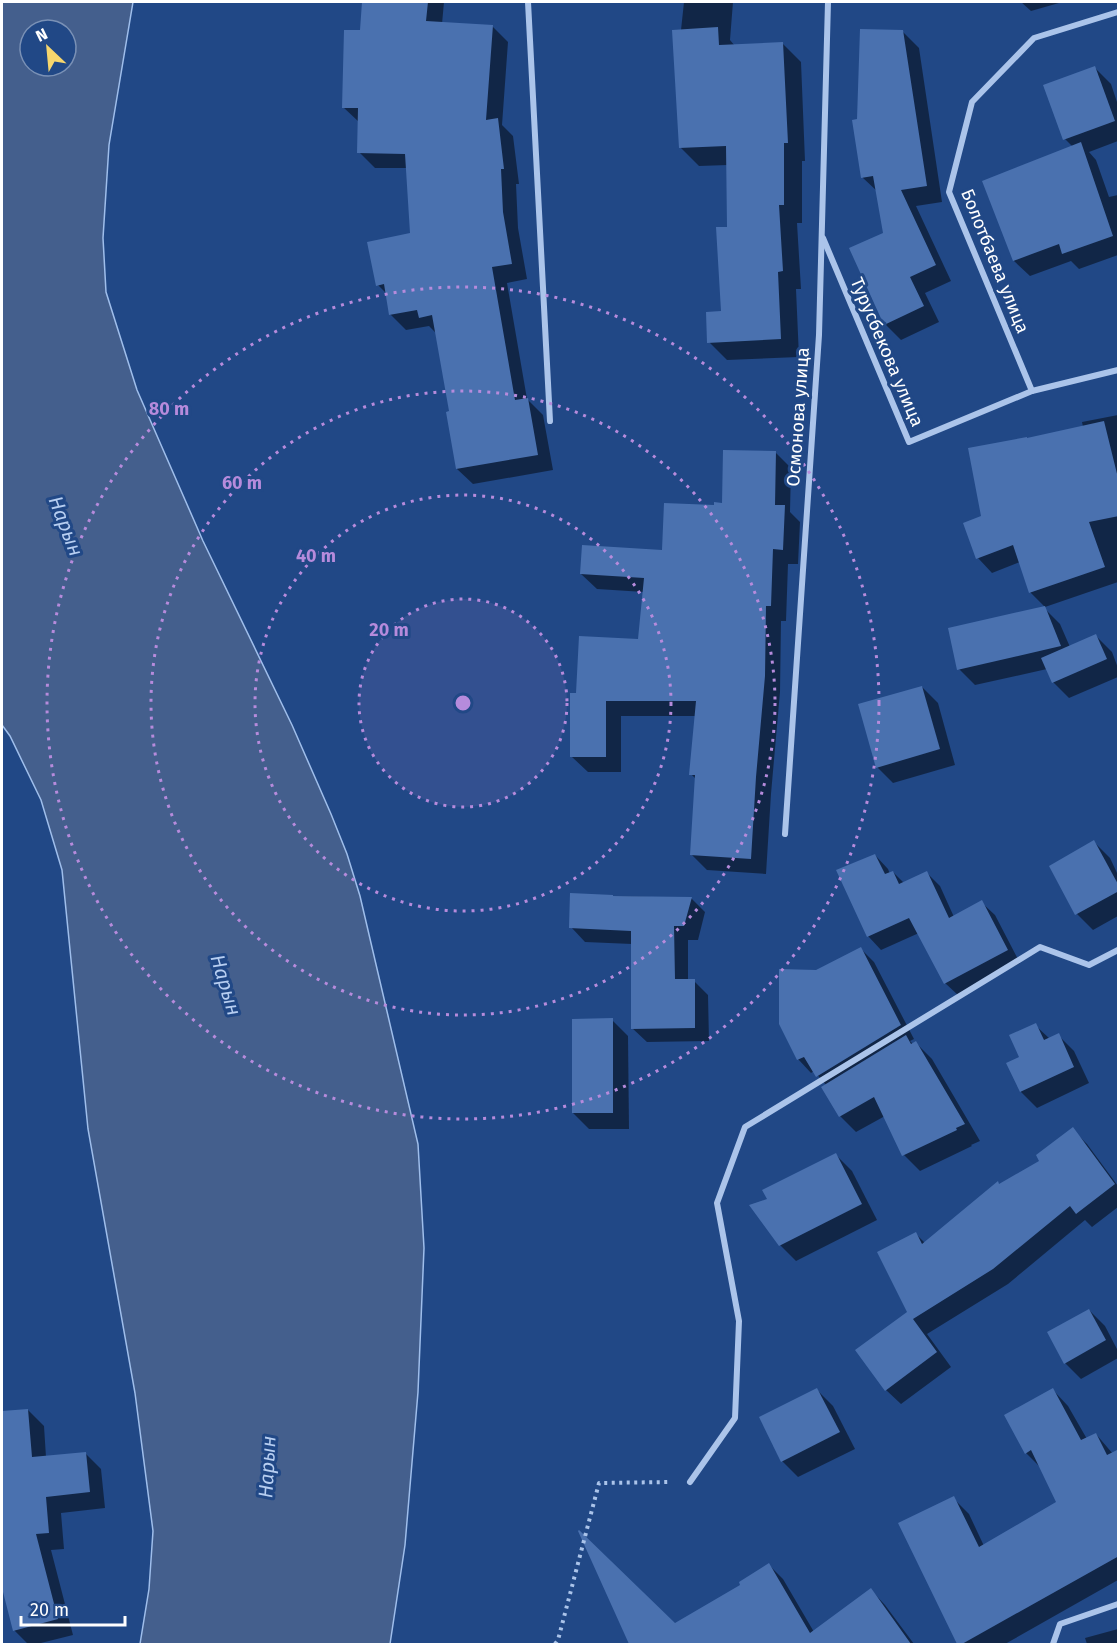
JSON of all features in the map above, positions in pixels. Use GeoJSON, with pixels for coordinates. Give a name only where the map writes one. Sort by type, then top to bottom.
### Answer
{"type":"FeatureCollection","features":[{"type":"Feature","properties":{"kind":"street"},"geometry":{"type":"LineString","coordinates":[[528,2],[550,421]]}},
{"type":"Feature","properties":{"kind":"street","name":"Осмонова улица"},"geometry":{"type":"LineString","coordinates":[[785,834],[819,335],[828,2]]}},
{"type":"Feature","properties":{"kind":"street","name":"Болотбаева улица"},"geometry":{"type":"LineString","coordinates":[[1032,391],[949,192],[972,102],[1034,38],[1119,12]]}},
{"type":"Feature","properties":{"kind":"street","name":"Турусбекова улица"},"geometry":{"type":"LineString","coordinates":[[822,235],[909,442],[1032,391],[1119,370]]}},
{"type":"Feature","properties":{"kind":"street"},"geometry":{"type":"LineString","coordinates":[[690,1482],[735,1418],[739,1322],[717,1203],[745,1127],[1040,947],[1089,965],[1119,950]]}},
{"type":"Feature","properties":{"kind":"street"},"geometry":{"type":"LineString","coordinates":[[1053,1644],[1060,1624],[1119,1604]]}},
{"type":"Feature","properties":{"kind":"path"},"geometry":{"type":"LineString","coordinates":[[555,1644],[558,1640],[599,1483],[690,1482]]}},
{"type":"Feature","properties":{"kind":"water","name":"Нарын"},"geometry":{"type":"Polygon","coordinates":[[[2,2],[133,2],[109,145],[103,238],[106,292],[137,390],[203,541],[292,725],[347,854],[360,896],[418,1144],[424,1248],[418,1392],[405,1545],[390,1644],[140,1644],[149,1589],[153,1531],[135,1393],[88,1129],[62,870],[41,800],[10,736],[2,725],[2,2]]]}},
{"type":"Feature","properties":{"kind":"building"},"geometry":{"type":"Polygon","coordinates":[[[362,2],[428,2],[426,21],[493,25],[486,120],[498,118],[504,169],[501,169],[503,212],[512,264],[492,267],[515,400],[528,398],[538,455],[456,469],[446,412],[449,411],[432,315],[419,318],[417,310],[389,315],[384,284],[376,286],[367,242],[410,233],[405,154],[357,153],[358,108],[342,108],[344,30],[360,30],[362,2]]]}},
{"type":"Feature","properties":{"kind":"building"},"geometry":{"type":"Polygon","coordinates":[[[718,27],[719,45],[783,42],[788,143],[784,143],[784,205],[779,205],[783,271],[778,272],[781,339],[707,343],[706,312],[721,311],[716,227],[727,227],[726,146],[679,148],[672,30],[718,27]]]}},
{"type":"Feature","properties":{"kind":"building"},"geometry":{"type":"Polygon","coordinates":[[[860,29],[903,30],[927,186],[901,190],[936,265],[910,277],[924,306],[884,325],[849,248],[883,233],[873,176],[861,178],[852,120],[857,119],[860,29]]]}},
{"type":"Feature","properties":{"kind":"building"},"geometry":{"type":"Polygon","coordinates":[[[1095,66],[1115,121],[1063,140],[1043,85],[1095,66]]]}},
{"type":"Feature","properties":{"kind":"building"},"geometry":{"type":"Polygon","coordinates":[[[1081,142],[1113,236],[1062,254],[1059,244],[1013,261],[982,181],[1081,142]]]}},
{"type":"Feature","properties":{"kind":"building"},"geometry":{"type":"Polygon","coordinates":[[[1104,421],[1119,482],[1119,516],[1089,522],[1105,567],[1029,593],[1013,545],[976,559],[963,523],[981,516],[968,448],[1104,421]]]}},
{"type":"Feature","properties":{"kind":"building"},"geometry":{"type":"Polygon","coordinates":[[[723,450],[776,451],[775,505],[785,505],[783,550],[773,549],[771,606],[766,606],[765,676],[751,859],[690,855],[695,775],[689,775],[696,701],[606,701],[606,757],[570,757],[570,693],[576,693],[579,636],[638,639],[644,578],[580,574],[582,545],[662,550],[664,503],[714,505],[714,502],[722,503],[723,450]]]}},
{"type":"Feature","properties":{"kind":"building"},"geometry":{"type":"Polygon","coordinates":[[[1045,606],[1061,646],[957,670],[948,628],[1045,606]]]}},
{"type":"Feature","properties":{"kind":"building"},"geometry":{"type":"Polygon","coordinates":[[[1096,634],[1107,659],[1052,683],[1041,658],[1096,634]]]}},
{"type":"Feature","properties":{"kind":"building"},"geometry":{"type":"Polygon","coordinates":[[[922,686],[940,749],[876,768],[858,704],[922,686]]]}},
{"type":"Feature","properties":{"kind":"building"},"geometry":{"type":"Polygon","coordinates":[[[1094,840],[1119,886],[1119,891],[1075,915],[1049,866],[1094,840]]]}},
{"type":"Feature","properties":{"kind":"building"},"geometry":{"type":"Polygon","coordinates":[[[875,854],[885,874],[893,871],[899,884],[927,871],[949,918],[982,900],[1008,950],[944,984],[909,918],[867,937],[836,870],[875,854]]]}},
{"type":"Feature","properties":{"kind":"building"},"geometry":{"type":"Polygon","coordinates":[[[570,893],[692,897],[684,926],[674,926],[675,979],[695,979],[695,1028],[631,1029],[631,931],[569,928],[570,893]]]}},
{"type":"Feature","properties":{"kind":"building"},"geometry":{"type":"Polygon","coordinates":[[[861,947],[901,1025],[816,1077],[804,1057],[797,1060],[779,1024],[779,969],[816,970],[861,947]]]}},
{"type":"Feature","properties":{"kind":"building"},"geometry":{"type":"Polygon","coordinates":[[[613,1018],[613,1113],[572,1113],[572,1019],[613,1018]]]}},
{"type":"Feature","properties":{"kind":"building"},"geometry":{"type":"Polygon","coordinates":[[[1036,1023],[1044,1040],[1059,1033],[1074,1067],[1020,1092],[1006,1063],[1019,1057],[1009,1035],[1036,1023]]]}},
{"type":"Feature","properties":{"kind":"building"},"geometry":{"type":"Polygon","coordinates":[[[906,1035],[911,1044],[916,1041],[965,1124],[902,1156],[874,1097],[839,1117],[821,1087],[906,1035]]]}},
{"type":"Feature","properties":{"kind":"building"},"geometry":{"type":"Polygon","coordinates":[[[1073,1127],[1115,1184],[1076,1214],[1070,1206],[993,1269],[913,1319],[937,1352],[885,1391],[855,1350],[907,1312],[877,1252],[916,1232],[922,1244],[998,1181],[999,1184],[1039,1161],[1036,1155],[1073,1127]]]}},
{"type":"Feature","properties":{"kind":"building"},"geometry":{"type":"Polygon","coordinates":[[[836,1153],[862,1204],[779,1246],[749,1205],[767,1199],[762,1190],[836,1153]]]}},
{"type":"Feature","properties":{"kind":"building"},"geometry":{"type":"Polygon","coordinates":[[[1089,1309],[1106,1340],[1064,1364],[1047,1332],[1089,1309]]]}},
{"type":"Feature","properties":{"kind":"building"},"geometry":{"type":"Polygon","coordinates":[[[817,1388],[840,1432],[781,1462],[759,1417],[817,1388]]]}},
{"type":"Feature","properties":{"kind":"building"},"geometry":{"type":"Polygon","coordinates":[[[1053,1388],[1081,1440],[1096,1433],[1107,1455],[1119,1449],[1119,1556],[962,1644],[957,1644],[898,1523],[954,1496],[979,1547],[1056,1502],[1031,1450],[1025,1454],[1004,1415],[1053,1388]]]}},
{"type":"Feature","properties":{"kind":"building"},"geometry":{"type":"Polygon","coordinates":[[[28,1409],[32,1457],[86,1452],[90,1492],[46,1497],[49,1533],[36,1534],[58,1619],[13,1631],[2,1588],[2,1411],[28,1409]]]}},
{"type":"Feature","properties":{"kind":"building"},"geometry":{"type":"Polygon","coordinates":[[[579,1530],[675,1623],[740,1585],[739,1582],[769,1563],[810,1633],[871,1588],[911,1644],[629,1644],[579,1530]]]}}]}
